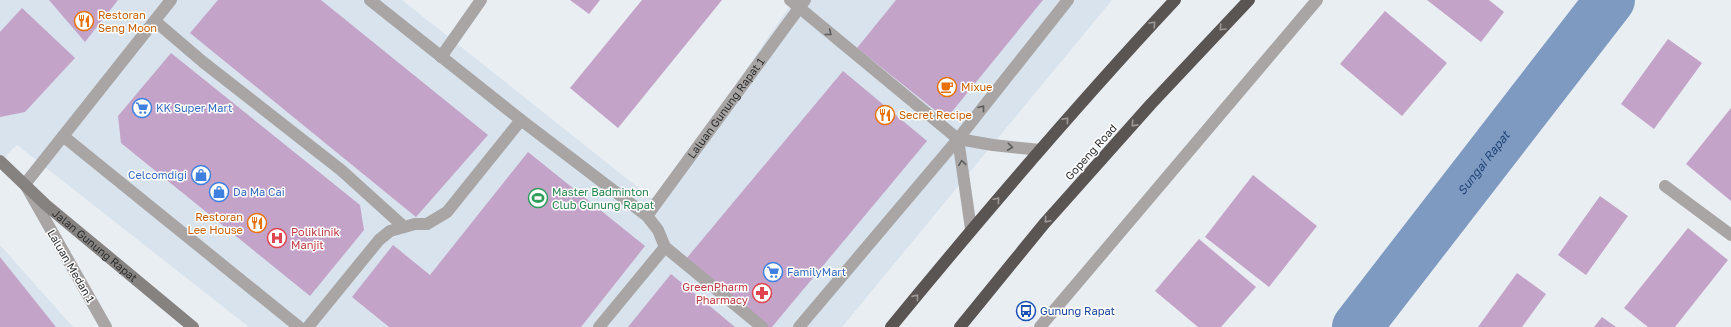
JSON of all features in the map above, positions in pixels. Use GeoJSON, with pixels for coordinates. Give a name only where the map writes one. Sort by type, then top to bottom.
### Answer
{"type":"FeatureCollection","features":[{"type":"Feature","properties":{"kind":"highway"},"geometry":{"type":"LineString","coordinates":[[891,327],[971,229],[1114,65],[1175,0]]}},
{"type":"Feature","properties":{"kind":"highway","name":"Gopeng Road"},"geometry":{"type":"LineString","coordinates":[[960,327],[1044,224],[1151,104],[1249,0]]}},
{"type":"Feature","properties":{"kind":"street"},"geometry":{"type":"LineString","coordinates":[[25,184],[171,0]]}},
{"type":"Feature","properties":{"kind":"street"},"geometry":{"type":"LineString","coordinates":[[370,0],[521,120],[647,216],[658,230],[665,246],[762,327]]}},
{"type":"Feature","properties":{"kind":"street"},"geometry":{"type":"LineString","coordinates":[[441,57],[481,0]]}},
{"type":"Feature","properties":{"kind":"street"},"geometry":{"type":"LineString","coordinates":[[790,0],[802,4],[958,139],[1040,150]]}},
{"type":"Feature","properties":{"kind":"street"},"geometry":{"type":"LineString","coordinates":[[799,327],[958,139],[1068,0]]}},
{"type":"Feature","properties":{"kind":"street"},"geometry":{"type":"LineString","coordinates":[[1040,327],[1317,0]]}},
{"type":"Feature","properties":{"kind":"street","name":"Laluan Gunung Rapat 1"},"geometry":{"type":"LineString","coordinates":[[647,216],[802,4]]}},
{"type":"Feature","properties":{"kind":"street"},"geometry":{"type":"LineString","coordinates":[[155,21],[203,62],[341,170],[404,226]]}},
{"type":"Feature","properties":{"kind":"street"},"geometry":{"type":"LineString","coordinates":[[308,327],[379,240],[390,231],[404,226],[427,224],[447,212],[521,120]]}},
{"type":"Feature","properties":{"kind":"street"},"geometry":{"type":"LineString","coordinates":[[64,136],[299,327]]}},
{"type":"Feature","properties":{"kind":"street"},"geometry":{"type":"LineString","coordinates":[[958,139],[971,229]]}},
{"type":"Feature","properties":{"kind":"street","name":"Jalan Gunung Rapat"},"geometry":{"type":"LineString","coordinates":[[0,161],[46,205],[193,327]]}},
{"type":"Feature","properties":{"kind":"street","name":"Laluan Medan 1"},"geometry":{"type":"LineString","coordinates":[[25,184],[106,327]]}},
{"type":"Feature","properties":{"kind":"street"},"geometry":{"type":"LineString","coordinates":[[1665,186],[1731,235]]}},
{"type":"Feature","properties":{"kind":"street"},"geometry":{"type":"LineString","coordinates":[[599,327],[665,246]]}},
{"type":"Feature","properties":{"kind":"shaded area"},"geometry":{"type":"Polygon","coordinates":[[[0,0],[402,0],[655,201],[794,0],[1112,0],[842,327],[249,327],[17,145],[0,162],[0,0]]]}},
{"type":"Feature","properties":{"kind":"shaded area"},"geometry":{"type":"Polygon","coordinates":[[[0,245],[73,327],[0,327],[0,245]]]}},
{"type":"Feature","properties":{"kind":"building","name":"Restoran Seng Moon"},"geometry":{"type":"Polygon","coordinates":[[[49,0],[118,0],[85,42],[49,0]]]}},
{"type":"Feature","properties":{"kind":"building"},"geometry":{"type":"Polygon","coordinates":[[[218,0],[321,0],[488,135],[416,217],[190,33],[218,0]]]}},
{"type":"Feature","properties":{"kind":"building"},"geometry":{"type":"Polygon","coordinates":[[[570,0],[600,0],[589,14],[570,0]]]}},
{"type":"Feature","properties":{"kind":"building"},"geometry":{"type":"Polygon","coordinates":[[[642,0],[722,0],[618,128],[570,88],[642,0]]]}},
{"type":"Feature","properties":{"kind":"building"},"geometry":{"type":"Polygon","coordinates":[[[896,0],[1043,0],[946,119],[857,48],[896,0]]]}},
{"type":"Feature","properties":{"kind":"building"},"geometry":{"type":"Polygon","coordinates":[[[1427,0],[1489,0],[1504,12],[1481,42],[1427,0]]]}},
{"type":"Feature","properties":{"kind":"building"},"geometry":{"type":"Polygon","coordinates":[[[22,8],[75,58],[25,112],[0,117],[0,32],[22,8]]]}},
{"type":"Feature","properties":{"kind":"building"},"geometry":{"type":"Polygon","coordinates":[[[1385,11],[1447,63],[1402,116],[1340,64],[1385,11]]]}},
{"type":"Feature","properties":{"kind":"building"},"geometry":{"type":"Polygon","coordinates":[[[1668,39],[1702,63],[1654,129],[1621,104],[1668,39]]]}},
{"type":"Feature","properties":{"kind":"building"},"geometry":{"type":"Polygon","coordinates":[[[171,53],[360,205],[364,230],[310,296],[121,143],[118,116],[171,53]]]}},
{"type":"Feature","properties":{"kind":"building"},"geometry":{"type":"Polygon","coordinates":[[[843,71],[927,141],[772,327],[766,327],[686,259],[843,71]]]}},
{"type":"Feature","properties":{"kind":"building"},"geometry":{"type":"Polygon","coordinates":[[[1731,108],[1731,201],[1686,164],[1731,108]]]}},
{"type":"Feature","properties":{"kind":"building","name":"Master Badminton Club Gunung Rapat"},"geometry":{"type":"Polygon","coordinates":[[[528,152],[645,246],[581,327],[389,327],[352,297],[393,245],[430,275],[528,152]]]}},
{"type":"Feature","properties":{"kind":"building"},"geometry":{"type":"Polygon","coordinates":[[[1253,175],[1317,226],[1269,287],[1205,237],[1253,175]]]}},
{"type":"Feature","properties":{"kind":"building"},"geometry":{"type":"Polygon","coordinates":[[[1600,196],[1628,216],[1586,275],[1558,255],[1600,196]]]}},
{"type":"Feature","properties":{"kind":"building"},"geometry":{"type":"Polygon","coordinates":[[[1688,228],[1728,260],[1675,327],[1648,327],[1624,308],[1688,228]]]}},
{"type":"Feature","properties":{"kind":"building"},"geometry":{"type":"Polygon","coordinates":[[[1199,239],[1256,287],[1221,327],[1198,327],[1155,291],[1199,239]]]}},
{"type":"Feature","properties":{"kind":"building"},"geometry":{"type":"Polygon","coordinates":[[[0,257],[56,327],[0,327],[0,257]]]}},
{"type":"Feature","properties":{"kind":"building"},"geometry":{"type":"Polygon","coordinates":[[[1517,273],[1546,294],[1522,327],[1478,327],[1517,273]]]}},
{"type":"Feature","properties":{"kind":"building"},"geometry":{"type":"Polygon","coordinates":[[[671,274],[735,327],[628,327],[671,274]]]}},
{"type":"Feature","properties":{"kind":"building"},"geometry":{"type":"Polygon","coordinates":[[[1602,317],[1616,327],[1594,327],[1602,317]]]}},
{"type":"Feature","properties":{"kind":"waterway","name":"Sungai Rapat"},"geometry":{"type":"LineString","coordinates":[[1357,327],[1610,0]]}},
{"type":"Feature","properties":{"kind":"place","name":"Restoran Seng Moon"},"geometry":{"type":"Point","coordinates":[84,21]}},
{"type":"Feature","properties":{"kind":"place","name":"Mixue"},"geometry":{"type":"Point","coordinates":[947,87]}},
{"type":"Feature","properties":{"kind":"place","name":"KK Super Mart"},"geometry":{"type":"Point","coordinates":[142,108]}},
{"type":"Feature","properties":{"kind":"place","name":"Secret Recipe"},"geometry":{"type":"Point","coordinates":[885,115]}},
{"type":"Feature","properties":{"kind":"place","name":"Celcomdigi"},"geometry":{"type":"Point","coordinates":[201,175]}},
{"type":"Feature","properties":{"kind":"place","name":"Da Ma Cai"},"geometry":{"type":"Point","coordinates":[219,192]}},
{"type":"Feature","properties":{"kind":"place","name":"Master Badminton Club Gunung Rapat"},"geometry":{"type":"Point","coordinates":[538,198]}},
{"type":"Feature","properties":{"kind":"place","name":"Restoran Lee House"},"geometry":{"type":"Point","coordinates":[257,223]}},
{"type":"Feature","properties":{"kind":"place","name":"Poliklinik Manjit"},"geometry":{"type":"Point","coordinates":[277,238]}},
{"type":"Feature","properties":{"kind":"place","name":"FamilyMart"},"geometry":{"type":"Point","coordinates":[773,272]}},
{"type":"Feature","properties":{"kind":"place","name":"GreenPharm Pharmacy"},"geometry":{"type":"Point","coordinates":[762,293]}},
{"type":"Feature","properties":{"kind":"place","name":"Gunung Rapat"},"geometry":{"type":"Point","coordinates":[1026,311]}}]}
